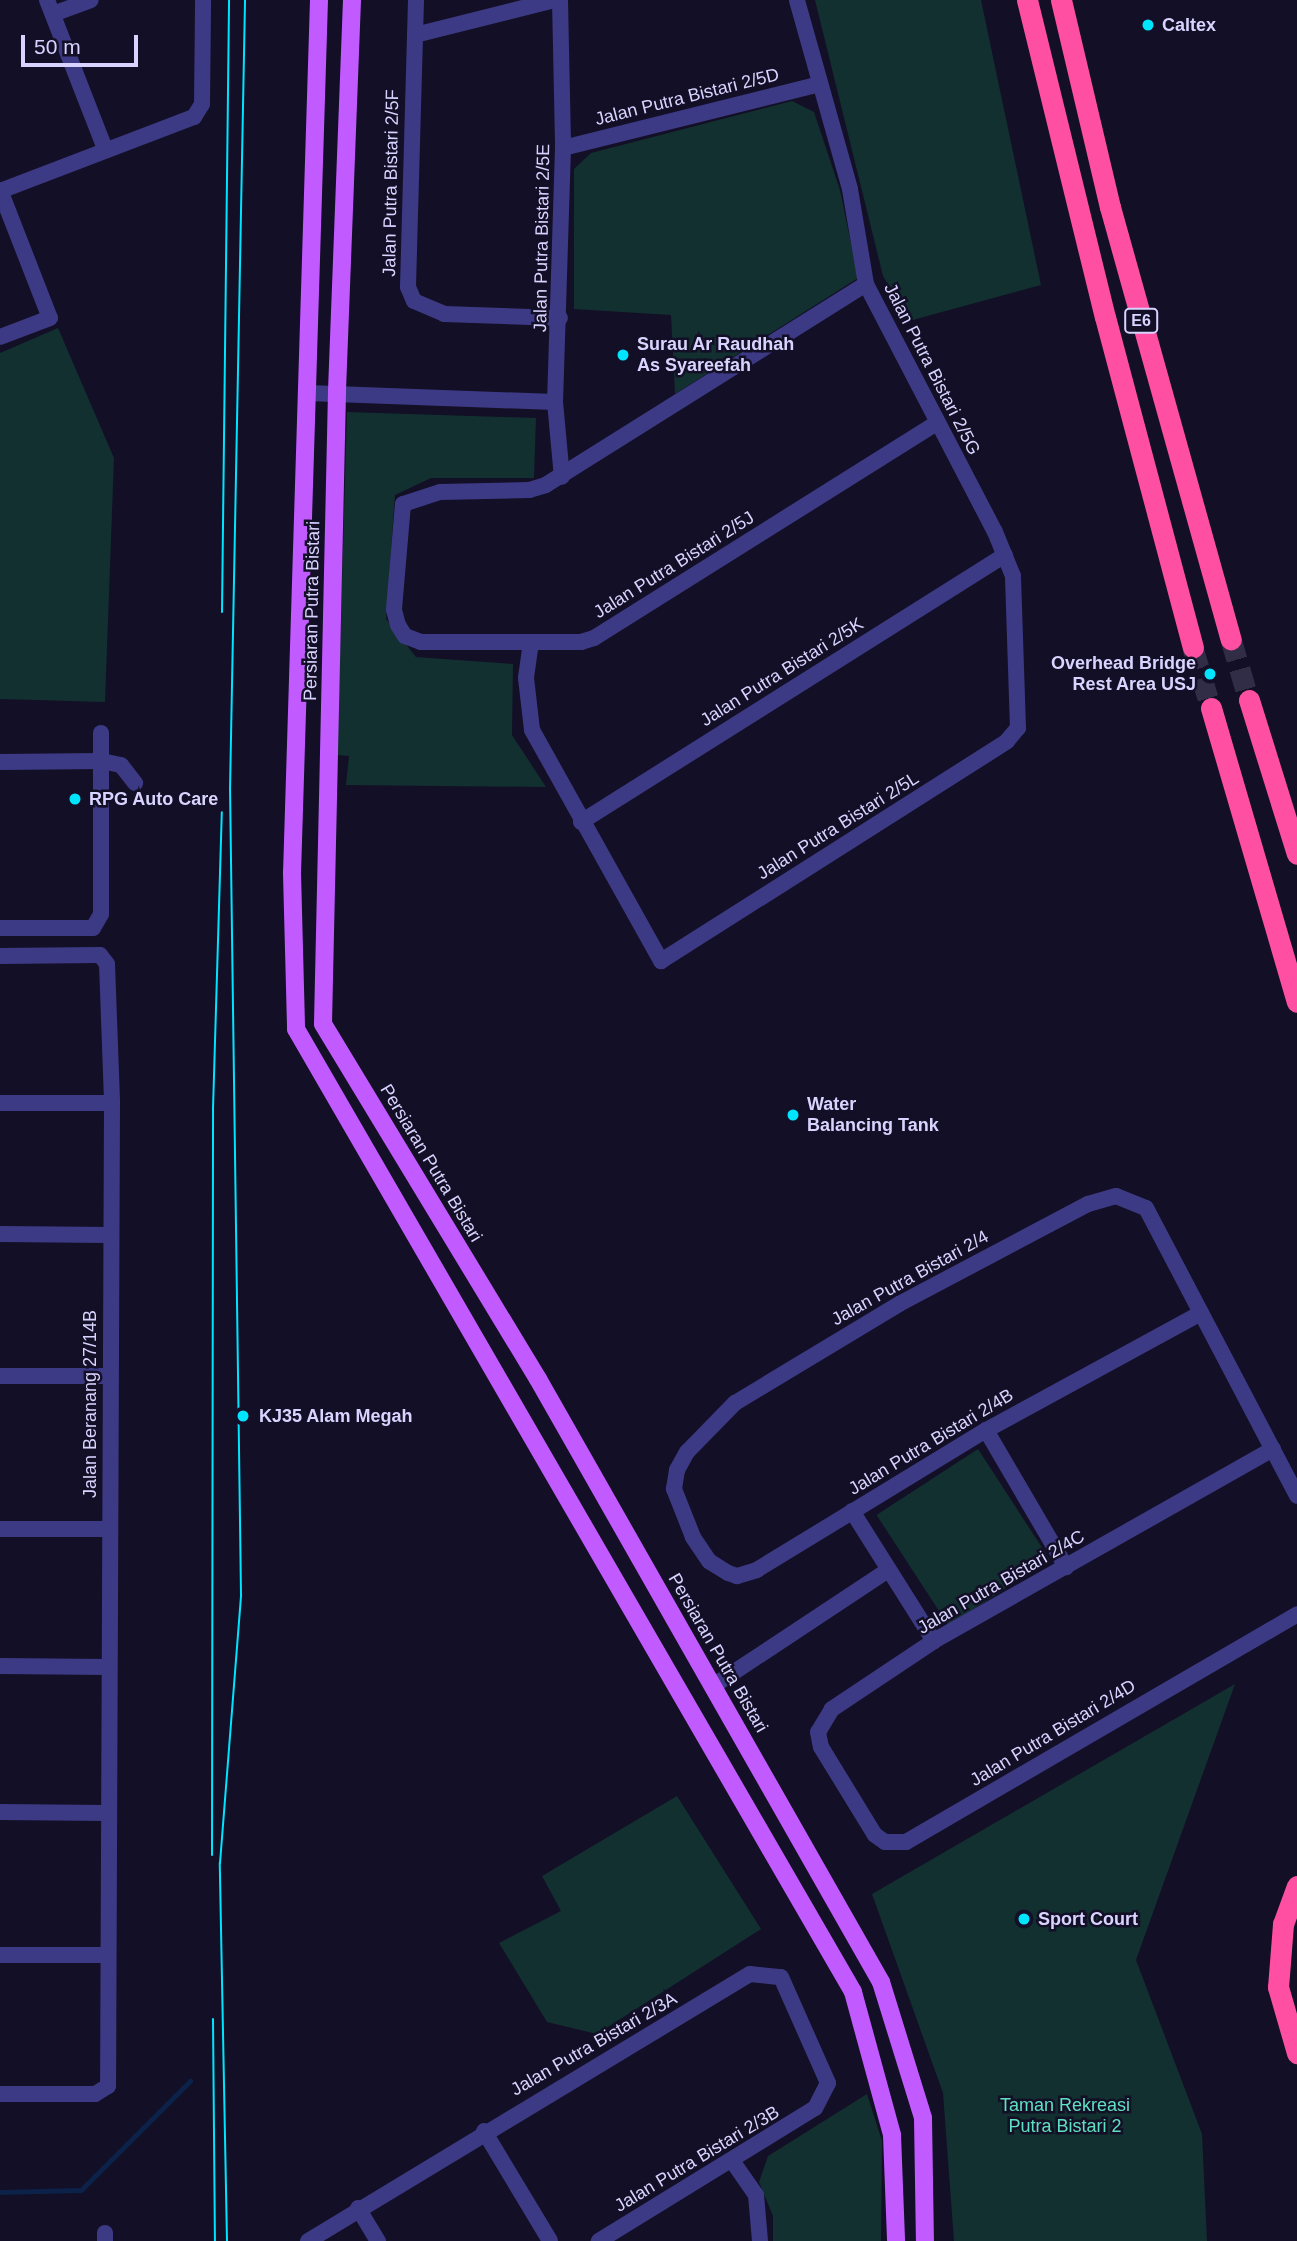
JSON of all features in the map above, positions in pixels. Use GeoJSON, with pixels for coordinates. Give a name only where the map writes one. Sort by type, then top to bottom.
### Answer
{"type":"FeatureCollection","features":[{"type":"Feature","properties":{"kind":"highway","name":"E6"},"geometry":{"type":"LineString","coordinates":[[1027,0],[1105,317],[1193,648]]}},
{"type":"Feature","properties":{"kind":"highway","name":"E6"},"geometry":{"type":"LineString","coordinates":[[1061,0],[1110,206],[1231,639]]}},
{"type":"Feature","properties":{"kind":"highway"},"geometry":{"type":"LineString","coordinates":[[1250,700],[1297,854]]}},
{"type":"Feature","properties":{"kind":"highway"},"geometry":{"type":"LineString","coordinates":[[1211,708],[1297,1003]]}},
{"type":"Feature","properties":{"kind":"highway"},"geometry":{"type":"LineString","coordinates":[[1297,1886],[1283,1924],[1278,1987],[1297,2053]]}},
{"type":"Feature","properties":{"kind":"main road","name":"Persiaran Putra Bistari"},"geometry":{"type":"LineString","coordinates":[[319,0],[292,873],[296,1029],[853,1992],[892,2135],[895,2241]]}},
{"type":"Feature","properties":{"kind":"main road","name":"Persiaran Putra Bistari"},"geometry":{"type":"LineString","coordinates":[[352,0],[337,392],[323,1024],[538,1379],[881,1982],[923,2118],[925,2241]]}},
{"type":"Feature","properties":{"kind":"street"},"geometry":{"type":"LineString","coordinates":[[91,0],[50,7],[105,149]]}},
{"type":"Feature","properties":{"kind":"street"},"geometry":{"type":"LineString","coordinates":[[0,337],[50,318],[0,191],[194,117],[202,104],[203,0]]}},
{"type":"Feature","properties":{"kind":"street","name":"Jalan Putra Bistari 2/5F"},"geometry":{"type":"LineString","coordinates":[[416,0],[408,246],[408,287],[414,301],[444,314],[560,318]]}},
{"type":"Feature","properties":{"kind":"street"},"geometry":{"type":"LineString","coordinates":[[415,35],[554,0]]}},
{"type":"Feature","properties":{"kind":"street","name":"Jalan Putra Bistari 2/5E"},"geometry":{"type":"LineString","coordinates":[[560,0],[564,148],[555,402],[562,477]]}},
{"type":"Feature","properties":{"kind":"street","name":"Jalan Putra Bistari 2/5G"},"geometry":{"type":"LineString","coordinates":[[797,0],[850,188],[866,284],[1013,576],[1019,711]]}},
{"type":"Feature","properties":{"kind":"street","name":"Jalan Putra Bistari 2/5D"},"geometry":{"type":"LineString","coordinates":[[564,148],[820,84]]}},
{"type":"Feature","properties":{"kind":"street"},"geometry":{"type":"LineString","coordinates":[[562,477],[866,284]]}},
{"type":"Feature","properties":{"kind":"street"},"geometry":{"type":"LineString","coordinates":[[308,393],[555,402]]}},
{"type":"Feature","properties":{"kind":"street","name":"Jalan Putra Bistari 2/5J"},"geometry":{"type":"LineString","coordinates":[[562,477],[530,490],[426,494],[402,504],[399,512],[394,610],[405,636],[421,642],[531,642],[594,638],[937,423]]}},
{"type":"Feature","properties":{"kind":"street","name":"Jalan Putra Bistari 2/5K"},"geometry":{"type":"LineString","coordinates":[[581,822],[1004,555]]}},
{"type":"Feature","properties":{"kind":"street"},"geometry":{"type":"LineString","coordinates":[[531,642],[526,678],[532,730],[581,822]]}},
{"type":"Feature","properties":{"kind":"street","name":"Jalan Putra Bistari 2/5L"},"geometry":{"type":"LineString","coordinates":[[581,822],[661,961],[1007,741],[1018,728],[1019,711]]}},
{"type":"Feature","properties":{"kind":"street"},"geometry":{"type":"LineString","coordinates":[[0,928],[93,928],[102,904],[101,733]]}},
{"type":"Feature","properties":{"kind":"street"},"geometry":{"type":"LineString","coordinates":[[0,762],[102,761],[121,765],[135,783]]}},
{"type":"Feature","properties":{"kind":"street","name":"Jalan Beranang 27/14B"},"geometry":{"type":"LineString","coordinates":[[0,956],[100,955],[107,964],[112,1103],[105,2089],[95,2094],[0,2094]]}},
{"type":"Feature","properties":{"kind":"street"},"geometry":{"type":"LineString","coordinates":[[0,1103],[112,1103]]}},
{"type":"Feature","properties":{"kind":"street","name":"Jalan Putra Bistari 2/4"},"geometry":{"type":"LineString","coordinates":[[692,1537],[674,1489],[677,1470],[687,1452],[735,1404],[887,1311],[1088,1204],[1125,1196],[1146,1208],[1272,1449]]}},
{"type":"Feature","properties":{"kind":"street"},"geometry":{"type":"LineString","coordinates":[[0,1234],[110,1235]]}},
{"type":"Feature","properties":{"kind":"street","name":"Jalan Putra Bistari 2/4B"},"geometry":{"type":"LineString","coordinates":[[692,1537],[709,1561],[737,1576],[757,1570],[986,1430],[1201,1313]]}},
{"type":"Feature","properties":{"kind":"street"},"geometry":{"type":"LineString","coordinates":[[0,1376],[108,1376]]}},
{"type":"Feature","properties":{"kind":"street"},"geometry":{"type":"LineString","coordinates":[[986,1430],[1066,1567]]}},
{"type":"Feature","properties":{"kind":"street"},"geometry":{"type":"LineString","coordinates":[[1272,1449],[1297,1496]]}},
{"type":"Feature","properties":{"kind":"street","name":"Jalan Putra Bistari 2/4C"},"geometry":{"type":"LineString","coordinates":[[846,1790],[821,1747],[818,1732],[823,1720],[934,1641],[1272,1449]]}},
{"type":"Feature","properties":{"kind":"street"},"geometry":{"type":"LineString","coordinates":[[852,1511],[887,1571],[934,1641]]}},
{"type":"Feature","properties":{"kind":"street"},"geometry":{"type":"LineString","coordinates":[[0,1530],[109,1530]]}},
{"type":"Feature","properties":{"kind":"street"},"geometry":{"type":"LineString","coordinates":[[713,1686],[887,1571]]}},
{"type":"Feature","properties":{"kind":"street","name":"Jalan Putra Bistari 2/4D"},"geometry":{"type":"LineString","coordinates":[[846,1790],[875,1835],[885,1842],[896,1844],[920,1837],[1122,1712],[1297,1614]]}},
{"type":"Feature","properties":{"kind":"street"},"geometry":{"type":"LineString","coordinates":[[0,1666],[107,1667]]}},
{"type":"Feature","properties":{"kind":"street"},"geometry":{"type":"LineString","coordinates":[[0,1812],[107,1813]]}},
{"type":"Feature","properties":{"kind":"street"},"geometry":{"type":"LineString","coordinates":[[0,1955],[108,1955]]}},
{"type":"Feature","properties":{"kind":"street","name":"Jalan Putra Bistari 2/3A"},"geometry":{"type":"LineString","coordinates":[[308,2241],[484,2131],[750,1974],[781,1977],[828,2083],[815,2108]]}},
{"type":"Feature","properties":{"kind":"street","name":"Jalan Putra Bistari 2/3B"},"geometry":{"type":"LineString","coordinates":[[599,2241],[733,2162],[815,2108]]}},
{"type":"Feature","properties":{"kind":"street"},"geometry":{"type":"LineString","coordinates":[[484,2131],[550,2241]]}},
{"type":"Feature","properties":{"kind":"street"},"geometry":{"type":"LineString","coordinates":[[733,2162],[756,2194],[760,2241]]}},
{"type":"Feature","properties":{"kind":"street"},"geometry":{"type":"LineString","coordinates":[[358,2208],[378,2241]]}},
{"type":"Feature","properties":{"kind":"green space"},"geometry":{"type":"Polygon","coordinates":[[[815,0],[981,0],[1041,285],[909,321],[883,276],[815,0]]]}},
{"type":"Feature","properties":{"kind":"green space"},"geometry":{"type":"Polygon","coordinates":[[[792,101],[814,112],[840,190],[858,278],[675,394],[671,315],[574,309],[574,169],[591,153],[792,101]]]}},
{"type":"Feature","properties":{"kind":"green space"},"geometry":{"type":"Polygon","coordinates":[[[58,328],[114,458],[105,702],[0,699],[0,353],[58,328]]]}},
{"type":"Feature","properties":{"kind":"green space"},"geometry":{"type":"Polygon","coordinates":[[[347,412],[536,418],[534,478],[431,478],[395,495],[386,619],[416,657],[513,664],[512,735],[546,787],[346,785],[349,756],[337,755],[347,412]]]}},
{"type":"Feature","properties":{"kind":"green space"},"geometry":{"type":"Polygon","coordinates":[[[978,1449],[1050,1560],[948,1626],[877,1515],[978,1449]]]}},
{"type":"Feature","properties":{"kind":"green space","name":"Taman Rekreasi Putra Bistari 2"},"geometry":{"type":"Polygon","coordinates":[[[1235,1684],[1136,1960],[1202,2134],[1207,2241],[954,2241],[943,2093],[872,1894],[1235,1684]]]}},
{"type":"Feature","properties":{"kind":"green space"},"geometry":{"type":"Polygon","coordinates":[[[677,1796],[761,1929],[597,2034],[547,2022],[499,1943],[561,1911],[542,1876],[677,1796]]]}},
{"type":"Feature","properties":{"kind":"green space"},"geometry":{"type":"Polygon","coordinates":[[[867,2094],[882,2141],[881,2241],[773,2241],[773,2216],[759,2182],[768,2156],[867,2094]]]}},
{"type":"Feature","properties":{"kind":"waterway"},"geometry":{"type":"LineString","coordinates":[[0,2192],[81,2190],[190,2081]]}},
{"type":"Feature","properties":{"kind":"tunnel"},"geometry":{"type":"LineString","coordinates":[[1231,639],[1249,700]]}},
{"type":"Feature","properties":{"kind":"tunnel"},"geometry":{"type":"LineString","coordinates":[[1193,648],[1211,708]]}},
{"type":"Feature","properties":{"kind":"tram line"},"geometry":{"type":"LineString","coordinates":[[222,612],[229,0]]}},
{"type":"Feature","properties":{"kind":"tram line"},"geometry":{"type":"LineString","coordinates":[[227,2241],[220,1863],[241,1595],[230,790],[245,0]]}},
{"type":"Feature","properties":{"kind":"tram line"},"geometry":{"type":"LineString","coordinates":[[212,1855],[213,1109],[222,812]]}},
{"type":"Feature","properties":{"kind":"tram line"},"geometry":{"type":"LineString","coordinates":[[213,2019],[215,2241]]}},
{"type":"Feature","properties":{"kind":"place","name":"Caltex"},"geometry":{"type":"Point","coordinates":[1148,25]}},
{"type":"Feature","properties":{"kind":"place","name":"Surau Ar Raudhah As Syareefah"},"geometry":{"type":"Point","coordinates":[623,355]}},
{"type":"Feature","properties":{"kind":"place","name":"Overhead Bridge Rest Area USJ"},"geometry":{"type":"Point","coordinates":[1210,674]}},
{"type":"Feature","properties":{"kind":"place","name":"RPG Auto Care"},"geometry":{"type":"Point","coordinates":[75,799]}},
{"type":"Feature","properties":{"kind":"place","name":"Water Balancing Tank"},"geometry":{"type":"Point","coordinates":[793,1115]}},
{"type":"Feature","properties":{"kind":"place","name":"KJ35 Alam Megah"},"geometry":{"type":"Point","coordinates":[243,1416]}},
{"type":"Feature","properties":{"kind":"place","name":"Sport Court"},"geometry":{"type":"Point","coordinates":[1024,1919]}}]}
